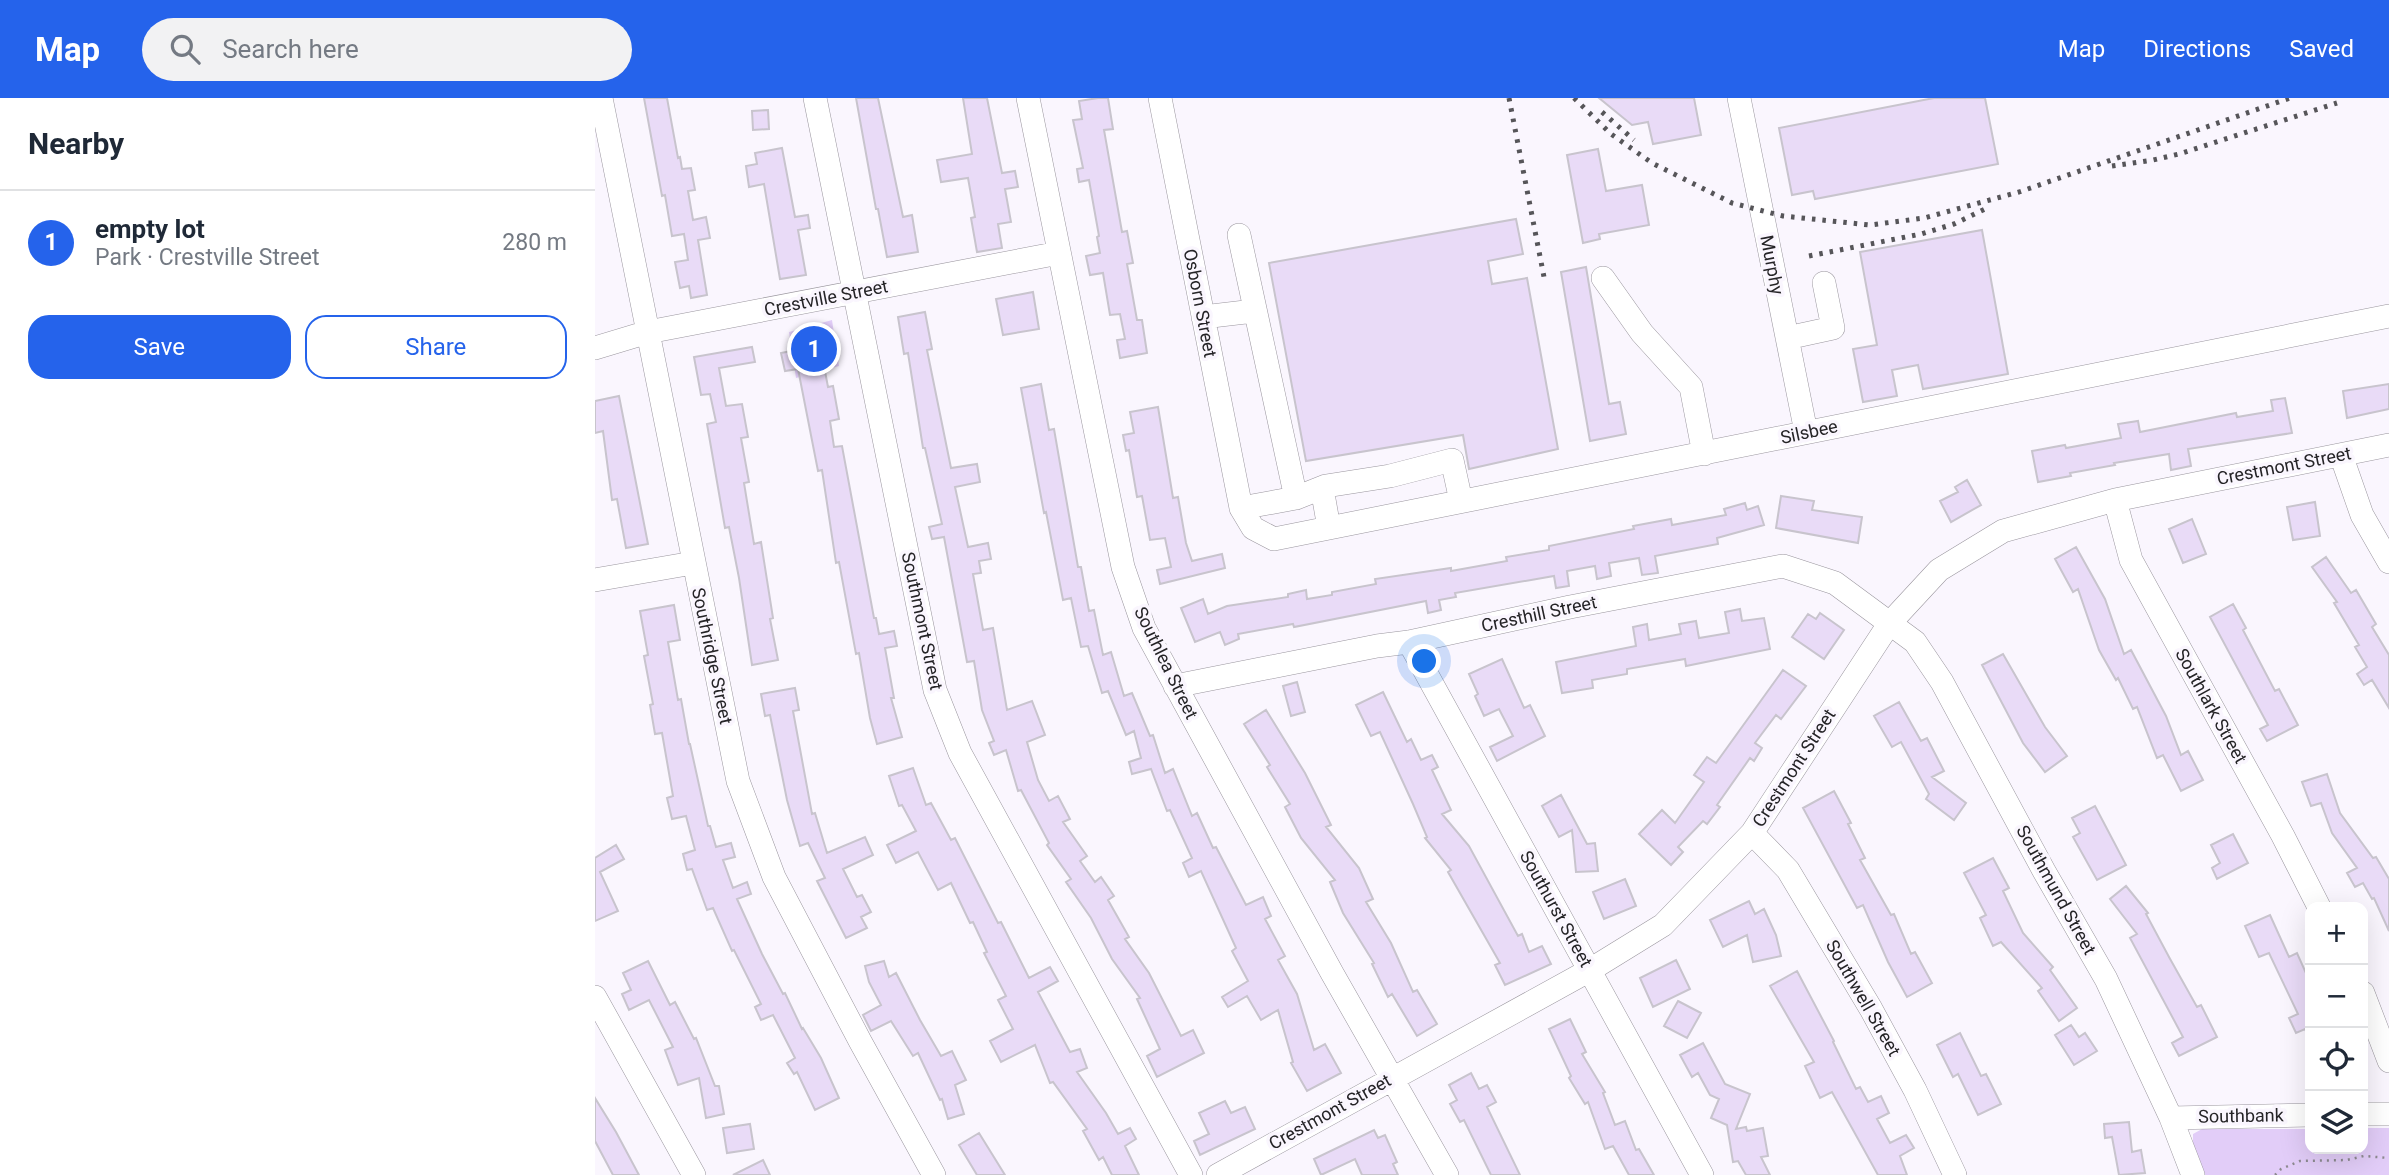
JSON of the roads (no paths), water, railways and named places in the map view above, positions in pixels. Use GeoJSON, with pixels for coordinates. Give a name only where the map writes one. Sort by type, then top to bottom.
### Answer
{"type":"FeatureCollection","features":[{"type":"Feature","properties":{"kind":"street","name":"Southridge Street"},"geometry":{"type":"LineString","coordinates":[[601,98],[601,127],[648,332],[738,780],[774,877],[934,1175]]}},
{"type":"Feature","properties":{"kind":"street","name":"Southmont Street"},"geometry":{"type":"LineString","coordinates":[[815,98],[935,690],[960,752],[1191,1175]]}},
{"type":"Feature","properties":{"kind":"street","name":"Southlea Street"},"geometry":{"type":"LineString","coordinates":[[1028,98],[1123,568],[1144,628],[1332,973],[1447,1175]]}},
{"type":"Feature","properties":{"kind":"street","name":"Osborn Street"},"geometry":{"type":"LineString","coordinates":[[1160,98],[1241,508]]}},
{"type":"Feature","properties":{"kind":"street","name":"Murphy"},"geometry":{"type":"LineString","coordinates":[[1739,98],[1806,432]]}},
{"type":"Feature","properties":{"kind":"street"},"geometry":{"type":"LineString","coordinates":[[1239,235],[1296,498]]}},
{"type":"Feature","properties":{"kind":"street","name":"Crestville Street"},"geometry":{"type":"LineString","coordinates":[[595,348],[648,332],[1059,253]]}},
{"type":"Feature","properties":{"kind":"street"},"geometry":{"type":"LineString","coordinates":[[1603,278],[1641,333],[1691,387],[1704,454]]}},
{"type":"Feature","properties":{"kind":"street"},"geometry":{"type":"LineString","coordinates":[[1787,338],[1833,328],[1824,283]]}},
{"type":"Feature","properties":{"kind":"street"},"geometry":{"type":"LineString","coordinates":[[1203,317],[1254,311]]}},
{"type":"Feature","properties":{"kind":"street","name":"Silsbee"},"geometry":{"type":"LineString","coordinates":[[1241,508],[1254,528],[1273,539],[2389,316]]}},
{"type":"Feature","properties":{"kind":"street","name":"Crestmont Street"},"geometry":{"type":"LineString","coordinates":[[1218,1175],[1590,970],[1663,925],[1752,833],[1889,624],[1940,570],[2003,531],[2115,500],[2389,445]]}},
{"type":"Feature","properties":{"kind":"street"},"geometry":{"type":"LineString","coordinates":[[2341,454],[2362,515],[2389,562]]}},
{"type":"Feature","properties":{"kind":"street"},"geometry":{"type":"LineString","coordinates":[[1241,508],[1296,498],[1322,488],[1452,460],[1461,501]]}},
{"type":"Feature","properties":{"kind":"street"},"geometry":{"type":"LineString","coordinates":[[1390,475],[1396,514]]}},
{"type":"Feature","properties":{"kind":"street"},"geometry":{"type":"LineString","coordinates":[[1322,488],[1329,528]]}},
{"type":"Feature","properties":{"kind":"street","name":"Southlark Street"},"geometry":{"type":"LineString","coordinates":[[2115,500],[2131,560],[2316,902]]}},
{"type":"Feature","properties":{"kind":"street"},"geometry":{"type":"LineString","coordinates":[[595,580],[693,563]]}},
{"type":"Feature","properties":{"kind":"street","name":"Cresthill Street"},"geometry":{"type":"LineString","coordinates":[[1175,686],[1409,642],[1570,607],[1783,566],[1835,583],[1889,624]]}},
{"type":"Feature","properties":{"kind":"street","name":"Southmund Street"},"geometry":{"type":"LineString","coordinates":[[1889,624],[1915,642],[1942,682],[2106,979],[2171,1118],[2193,1175]]}},
{"type":"Feature","properties":{"kind":"street","name":"Southurst Street"},"geometry":{"type":"LineString","coordinates":[[1409,642],[1702,1175]]}},
{"type":"Feature","properties":{"kind":"street","name":"Southwell Street"},"geometry":{"type":"LineString","coordinates":[[1752,833],[1788,870],[1864,998],[1915,1090],[1955,1175]]}},
{"type":"Feature","properties":{"kind":"street"},"geometry":{"type":"LineString","coordinates":[[595,997],[694,1175]]}},
{"type":"Feature","properties":{"kind":"street"},"geometry":{"type":"LineString","coordinates":[[2368,1006],[2389,1061]]}},
{"type":"Feature","properties":{"kind":"street"},"geometry":{"type":"LineString","coordinates":[[2368,1114],[2389,1114]]}},
{"type":"Feature","properties":{"kind":"street","name":"Southbank"},"geometry":{"type":"LineString","coordinates":[[2171,1118],[2305,1115]]}},
{"type":"Feature","properties":{"kind":"railway"},"geometry":{"type":"LineString","coordinates":[[1509,98],[1544,277]]}},
{"type":"Feature","properties":{"kind":"railway"},"geometry":{"type":"LineString","coordinates":[[1574,98],[1611,134],[1652,163],[1732,203],[1783,216],[1870,225],[1924,218],[2019,192],[2290,98]]}},
{"type":"Feature","properties":{"kind":"railway"},"geometry":{"type":"LineString","coordinates":[[2112,166],[2179,154],[2337,103]]}},
{"type":"Feature","properties":{"kind":"railway"},"geometry":{"type":"LineString","coordinates":[[1602,112],[1634,140]]}},
{"type":"Feature","properties":{"kind":"railway"},"geometry":{"type":"LineString","coordinates":[[1809,256],[1921,234],[1954,224],[1987,208]]}},
{"type":"Feature","properties":{"kind":"place","name":"empty lot"},"geometry":{"type":"Point","coordinates":[814,349]}}]}
